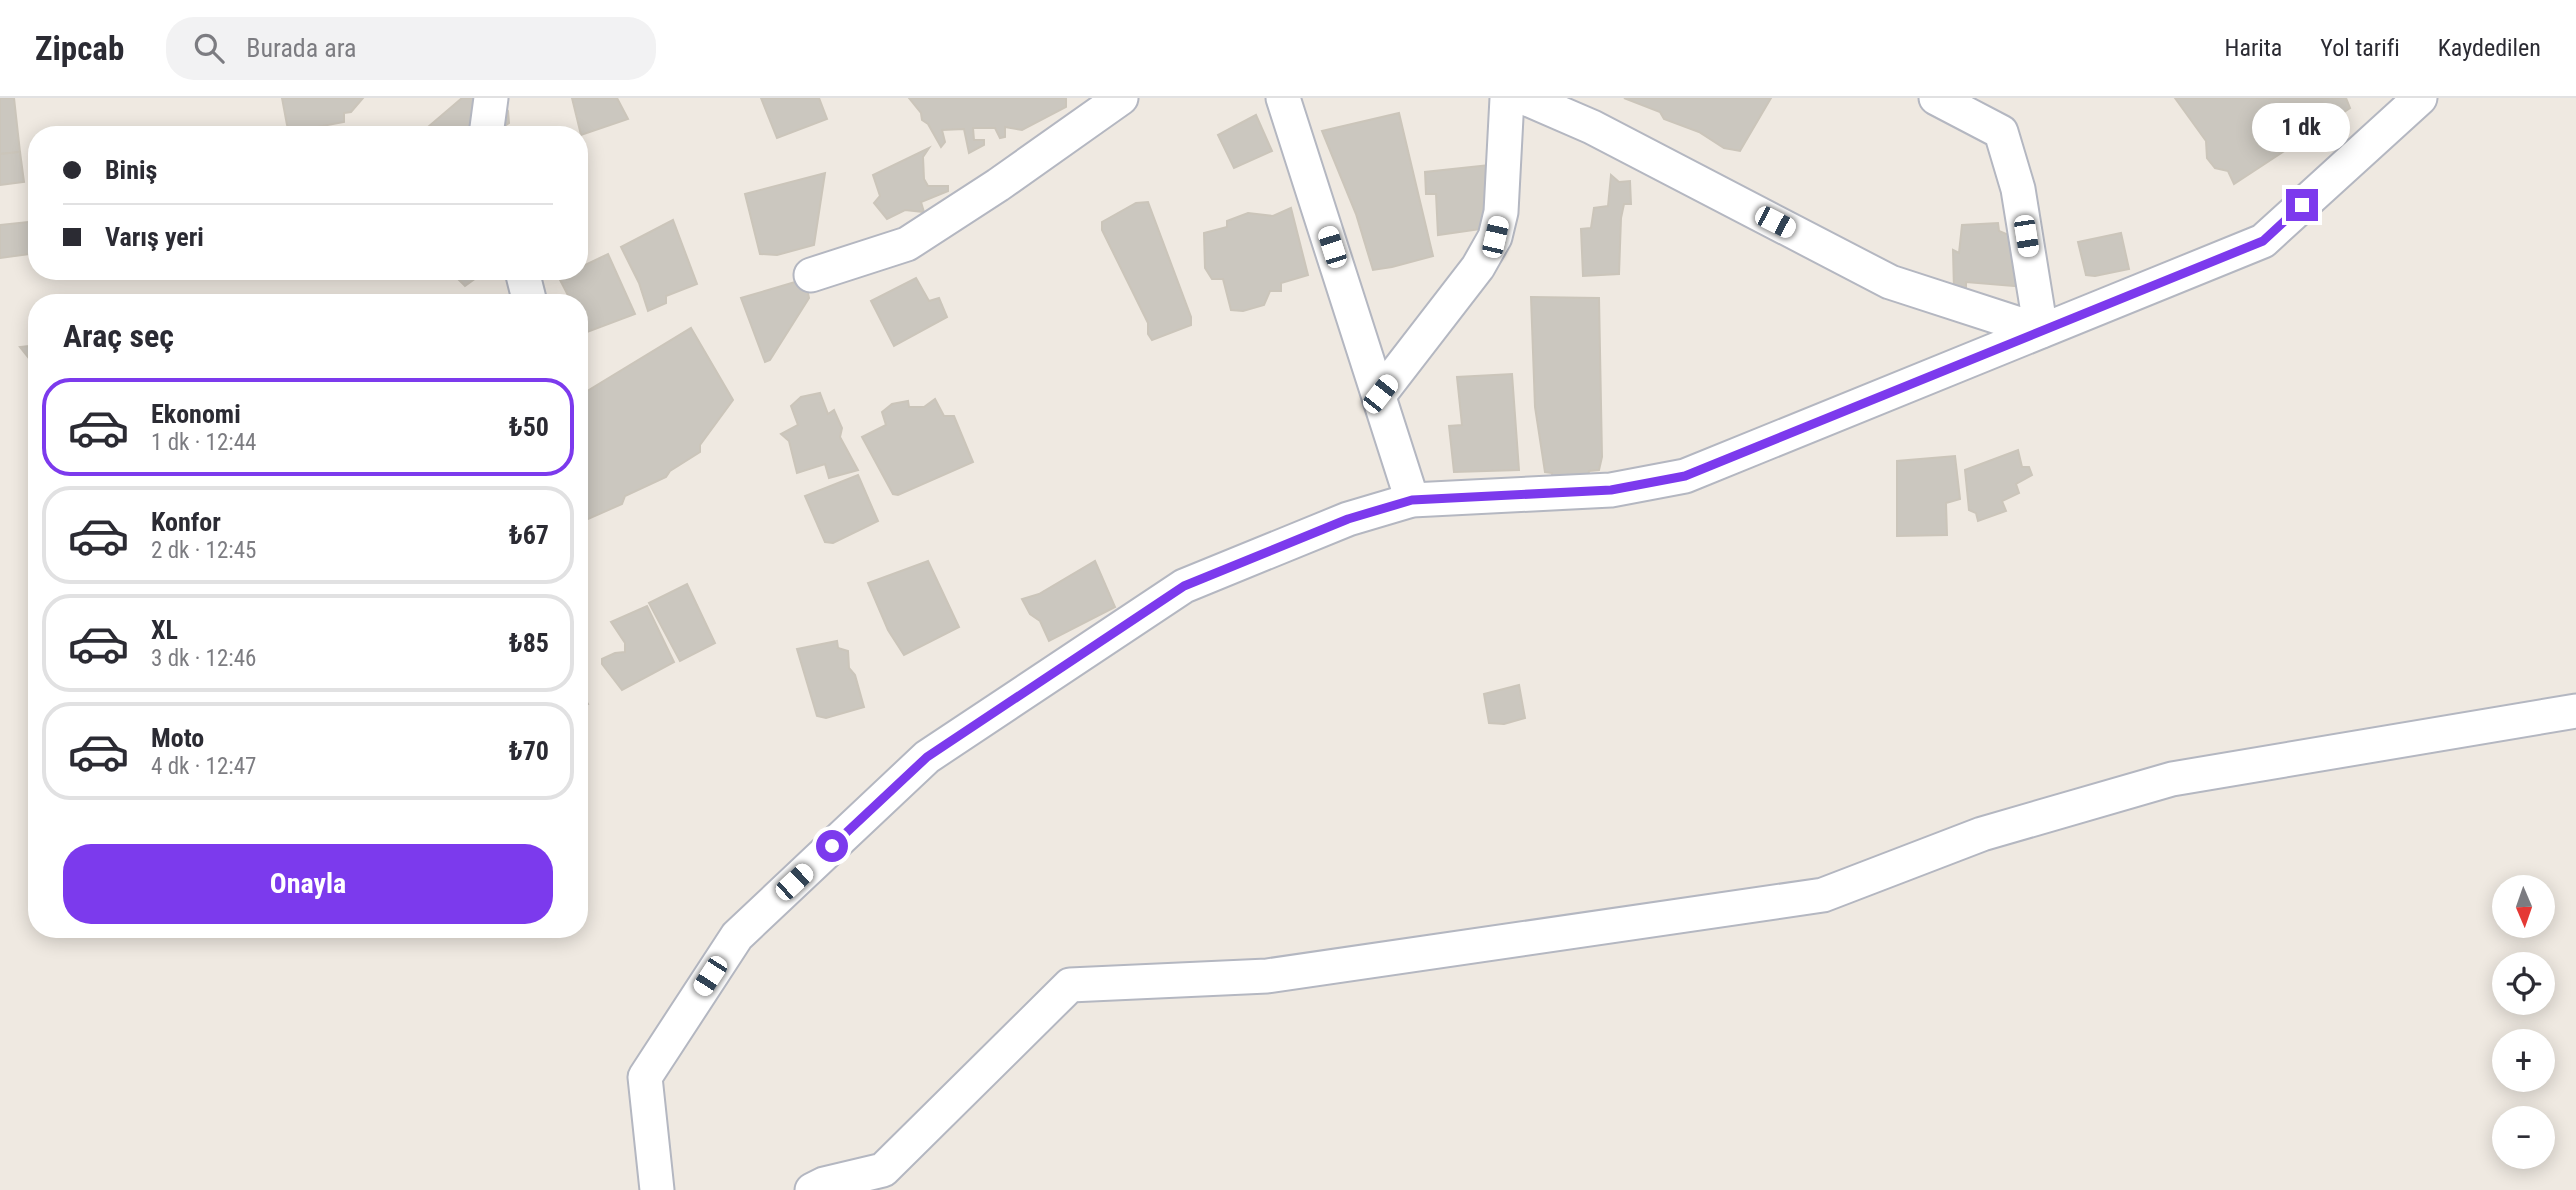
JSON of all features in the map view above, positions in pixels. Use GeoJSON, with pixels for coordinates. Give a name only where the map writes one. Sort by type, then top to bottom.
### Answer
{"type":"FeatureCollection","features":[{"type":"Feature","properties":{"kind":"street"},"geometry":{"type":"LineString","coordinates":[[487,126],[491,98]]}},
{"type":"Feature","properties":{"kind":"street"},"geometry":{"type":"LineString","coordinates":[[811,275],[907,244],[998,186],[1121,98]]}},
{"type":"Feature","properties":{"kind":"street"},"geometry":{"type":"LineString","coordinates":[[1283,98],[1412,500]]}},
{"type":"Feature","properties":{"kind":"street"},"geometry":{"type":"LineString","coordinates":[[1380,394],[1478,267],[1495,237],[1501,212],[1507,98]]}},
{"type":"Feature","properties":{"kind":"street"},"geometry":{"type":"LineString","coordinates":[[1525,98],[1591,127],[1890,282],[2041,331]]}},
{"type":"Feature","properties":{"kind":"street"},"geometry":{"type":"LineString","coordinates":[[1936,98],[2001,132],[2018,189],[2041,331]]}},
{"type":"Feature","properties":{"kind":"street"},"geometry":{"type":"LineString","coordinates":[[657,1190],[645,1077],[737,936],[927,757],[1184,586],[1348,519],[1412,500],[1611,490],[1685,476],[2263,241],[2420,98]]}},
{"type":"Feature","properties":{"kind":"street"},"geometry":{"type":"LineString","coordinates":[[812,1190],[824,1184],[883,1170],[1070,985],[1267,976],[1822,895],[1982,834],[2172,779],[2576,711]]}},
{"type":"Feature","properties":{"kind":"building"},"geometry":{"type":"Polygon","coordinates":[[[0,98],[14,98],[20,152],[0,154],[0,98]]]}},
{"type":"Feature","properties":{"kind":"building"},"geometry":{"type":"Polygon","coordinates":[[[282,98],[363,98],[351,112],[344,113],[344,122],[323,126],[287,125],[282,98]]]}},
{"type":"Feature","properties":{"kind":"building"},"geometry":{"type":"Polygon","coordinates":[[[462,98],[497,98],[508,111],[509,123],[505,126],[429,126],[462,98]]]}},
{"type":"Feature","properties":{"kind":"building"},"geometry":{"type":"Polygon","coordinates":[[[572,98],[617,98],[628,119],[588,133],[588,126],[579,126],[572,98]]]}},
{"type":"Feature","properties":{"kind":"building"},"geometry":{"type":"Polygon","coordinates":[[[761,98],[819,98],[827,119],[777,138],[761,98]]]}},
{"type":"Feature","properties":{"kind":"building"},"geometry":{"type":"Polygon","coordinates":[[[909,98],[1066,98],[1066,107],[1022,130],[1005,127],[1005,137],[1000,138],[995,128],[973,128],[974,140],[984,140],[984,145],[969,153],[964,129],[942,130],[945,142],[941,147],[909,98]]]}},
{"type":"Feature","properties":{"kind":"building"},"geometry":{"type":"Polygon","coordinates":[[[1624,98],[1771,98],[1740,151],[1724,148],[1699,132],[1664,119],[1660,112],[1624,98]]]}},
{"type":"Feature","properties":{"kind":"building"},"geometry":{"type":"Polygon","coordinates":[[[2175,98],[2346,98],[2350,108],[2234,184],[2228,171],[2215,168],[2207,158],[2206,141],[2175,98]]]}},
{"type":"Feature","properties":{"kind":"building"},"geometry":{"type":"Polygon","coordinates":[[[1399,113],[1433,256],[1373,270],[1356,214],[1322,131],[1399,113]]]}},
{"type":"Feature","properties":{"kind":"building"},"geometry":{"type":"Polygon","coordinates":[[[1256,115],[1272,151],[1234,168],[1218,135],[1256,115]]]}},
{"type":"Feature","properties":{"kind":"building"},"geometry":{"type":"Polygon","coordinates":[[[929,148],[923,157],[924,179],[928,186],[948,186],[948,191],[921,202],[924,212],[905,210],[887,219],[874,203],[880,196],[873,175],[929,148]]]}},
{"type":"Feature","properties":{"kind":"building"},"geometry":{"type":"Polygon","coordinates":[[[20,152],[24,182],[0,185],[0,154],[20,152]]]}},
{"type":"Feature","properties":{"kind":"building"},"geometry":{"type":"Polygon","coordinates":[[[1489,165],[1495,227],[1438,235],[1436,194],[1426,194],[1425,172],[1489,165]]]}},
{"type":"Feature","properties":{"kind":"building"},"geometry":{"type":"Polygon","coordinates":[[[825,173],[814,245],[777,255],[760,254],[745,194],[825,173]]]}},
{"type":"Feature","properties":{"kind":"building"},"geometry":{"type":"Polygon","coordinates":[[[1611,175],[1619,182],[1630,181],[1631,204],[1624,204],[1621,218],[1619,274],[1583,276],[1581,229],[1591,228],[1594,208],[1608,206],[1611,175]]]}},
{"type":"Feature","properties":{"kind":"building"},"geometry":{"type":"Polygon","coordinates":[[[1148,202],[1191,317],[1191,325],[1152,340],[1148,334],[1148,323],[1102,230],[1102,222],[1136,203],[1148,202]]]}},
{"type":"Feature","properties":{"kind":"building"},"geometry":{"type":"Polygon","coordinates":[[[1291,208],[1308,275],[1281,283],[1281,291],[1270,291],[1264,305],[1243,311],[1231,310],[1223,279],[1212,279],[1205,268],[1204,233],[1227,227],[1227,221],[1248,213],[1273,216],[1291,208]]]}},
{"type":"Feature","properties":{"kind":"building"},"geometry":{"type":"Polygon","coordinates":[[[673,220],[697,284],[666,296],[666,303],[648,311],[639,283],[621,247],[673,220]]]}},
{"type":"Feature","properties":{"kind":"building"},"geometry":{"type":"Polygon","coordinates":[[[28,222],[28,254],[0,258],[0,225],[28,222]]]}},
{"type":"Feature","properties":{"kind":"building"},"geometry":{"type":"Polygon","coordinates":[[[1998,223],[1999,231],[2006,234],[2023,233],[2025,287],[1966,282],[1966,290],[1954,290],[1953,250],[1959,253],[1962,225],[1998,223]]]}},
{"type":"Feature","properties":{"kind":"building"},"geometry":{"type":"Polygon","coordinates":[[[2121,233],[2129,269],[2095,276],[2086,275],[2078,242],[2121,233]]]}},
{"type":"Feature","properties":{"kind":"building"},"geometry":{"type":"Polygon","coordinates":[[[608,254],[635,314],[588,332],[588,294],[567,294],[560,280],[588,280],[588,264],[608,254]]]}},
{"type":"Feature","properties":{"kind":"building"},"geometry":{"type":"Polygon","coordinates":[[[916,278],[929,301],[939,298],[947,317],[894,346],[871,301],[916,278]]]}},
{"type":"Feature","properties":{"kind":"building"},"geometry":{"type":"Polygon","coordinates":[[[805,279],[809,298],[770,360],[765,362],[741,298],[805,279]]]}},
{"type":"Feature","properties":{"kind":"building"},"geometry":{"type":"Polygon","coordinates":[[[459,280],[473,280],[465,286],[459,280]]]}},
{"type":"Feature","properties":{"kind":"building"},"geometry":{"type":"Polygon","coordinates":[[[1531,297],[1599,298],[1602,457],[1599,470],[1589,471],[1588,481],[1552,480],[1552,473],[1545,472],[1535,407],[1531,297]]]}},
{"type":"Feature","properties":{"kind":"building"},"geometry":{"type":"Polygon","coordinates":[[[691,328],[733,400],[700,445],[700,452],[670,471],[666,477],[625,496],[622,504],[588,519],[588,391],[691,328]]]}},
{"type":"Feature","properties":{"kind":"building"},"geometry":{"type":"Polygon","coordinates":[[[28,346],[28,357],[20,347],[28,346]]]}},
{"type":"Feature","properties":{"kind":"building"},"geometry":{"type":"Polygon","coordinates":[[[1512,374],[1519,470],[1454,472],[1449,426],[1462,425],[1457,377],[1512,374]]]}},
{"type":"Feature","properties":{"kind":"building"},"geometry":{"type":"Polygon","coordinates":[[[820,393],[828,414],[834,410],[842,428],[840,437],[858,470],[829,478],[825,464],[797,473],[789,441],[781,434],[798,425],[791,406],[801,397],[820,393]]]}},
{"type":"Feature","properties":{"kind":"building"},"geometry":{"type":"Polygon","coordinates":[[[935,399],[944,416],[954,416],[973,462],[898,495],[893,494],[862,437],[886,425],[882,412],[892,404],[908,401],[909,407],[924,407],[935,399]]]}},
{"type":"Feature","properties":{"kind":"building"},"geometry":{"type":"Polygon","coordinates":[[[2018,450],[2022,467],[2029,467],[2032,475],[2016,484],[2019,493],[2002,501],[2006,511],[1978,521],[1976,513],[1969,510],[1965,470],[2018,450]]]}},
{"type":"Feature","properties":{"kind":"building"},"geometry":{"type":"Polygon","coordinates":[[[1955,456],[1960,499],[1946,503],[1947,535],[1897,536],[1897,461],[1955,456]]]}},
{"type":"Feature","properties":{"kind":"building"},"geometry":{"type":"Polygon","coordinates":[[[858,475],[878,521],[833,543],[825,542],[805,496],[858,475]]]}},
{"type":"Feature","properties":{"kind":"building"},"geometry":{"type":"Polygon","coordinates":[[[928,561],[959,627],[904,655],[888,630],[868,583],[928,561]]]}},
{"type":"Feature","properties":{"kind":"building"},"geometry":{"type":"Polygon","coordinates":[[[1095,561],[1115,607],[1049,641],[1040,621],[1030,614],[1022,599],[1039,594],[1095,561]]]}},
{"type":"Feature","properties":{"kind":"building"},"geometry":{"type":"Polygon","coordinates":[[[687,584],[715,643],[680,661],[649,603],[687,584]]]}},
{"type":"Feature","properties":{"kind":"building"},"geometry":{"type":"Polygon","coordinates":[[[647,606],[674,662],[622,690],[602,664],[602,659],[625,652],[625,643],[611,622],[647,606]]]}},
{"type":"Feature","properties":{"kind":"building"},"geometry":{"type":"Polygon","coordinates":[[[837,641],[838,648],[848,651],[849,668],[855,675],[864,707],[826,718],[817,716],[797,649],[837,641]]]}},
{"type":"Feature","properties":{"kind":"building"},"geometry":{"type":"Polygon","coordinates":[[[1519,685],[1525,718],[1504,724],[1489,723],[1484,694],[1519,685]]]}},
{"type":"Feature","properties":{"kind":"route"},"geometry":{"type":"LineString","coordinates":[[832,846],[927,757],[1184,586],[1348,519],[1412,500],[1611,490],[1685,476],[2263,241],[2302,205]]}}]}
